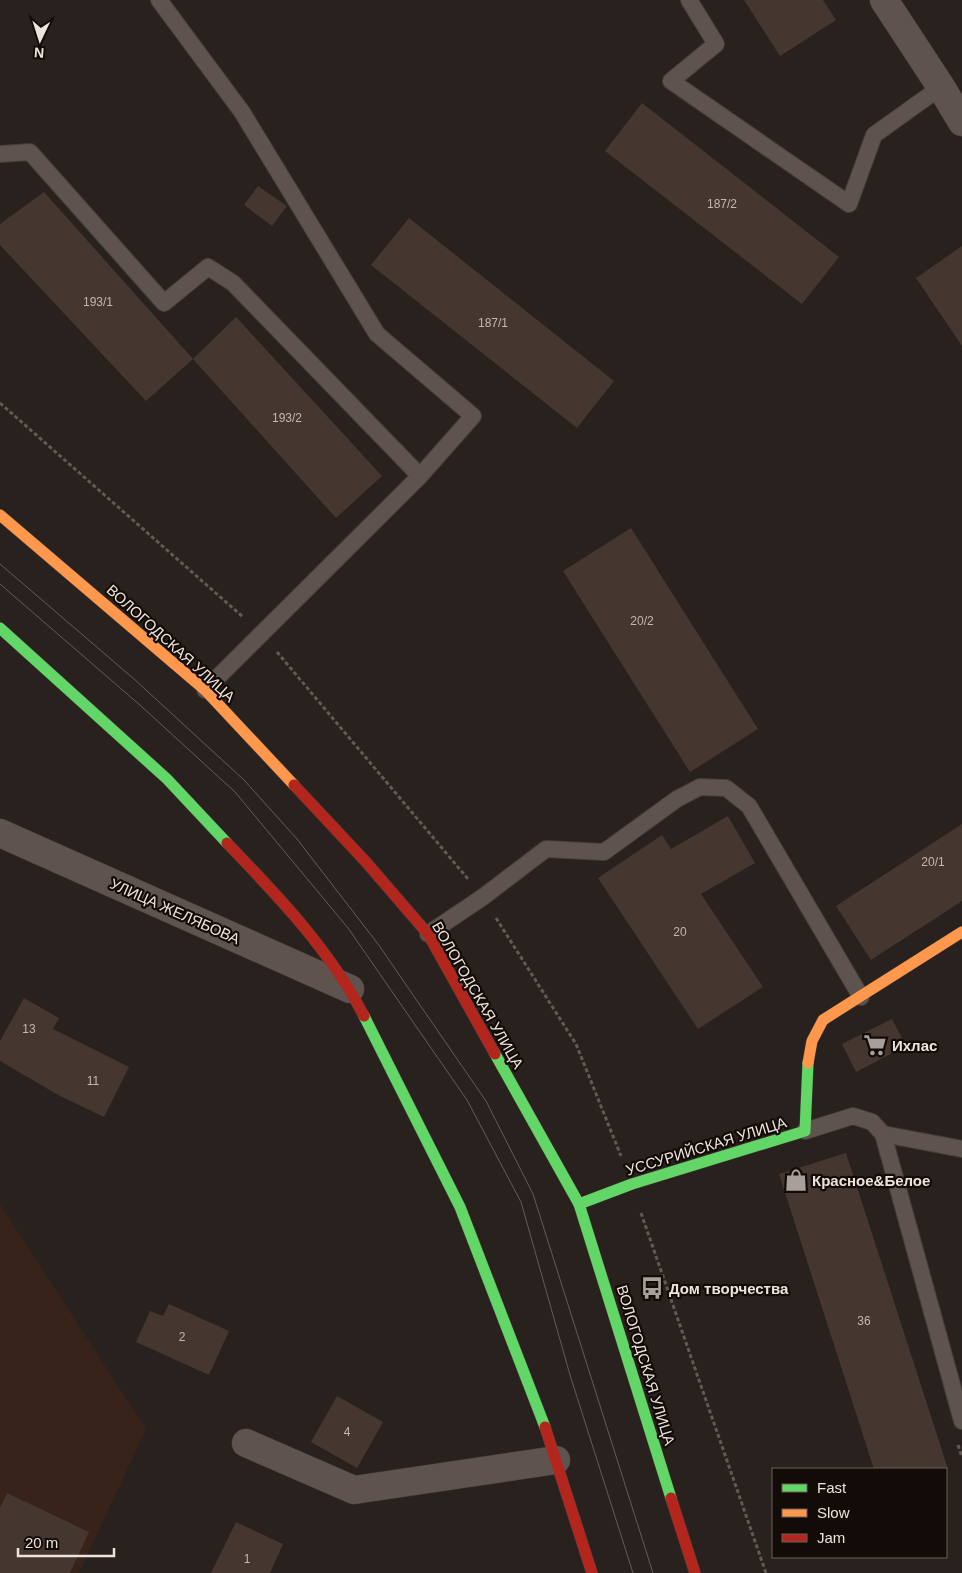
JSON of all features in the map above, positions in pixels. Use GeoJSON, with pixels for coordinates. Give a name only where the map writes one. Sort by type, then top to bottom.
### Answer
{"type":"FeatureCollection","features":[{"type":"Feature","properties":{"kind":"main road","name":"ВОЛОГОДСКАЯ УЛИЦА"},"geometry":{"type":"LineString","coordinates":[[0,515],[205,690],[366,862],[428,934],[580,1204],[695,1573]]}},
{"type":"Feature","properties":{"kind":"main road"},"geometry":{"type":"LineString","coordinates":[[0,628],[167,779],[288,908],[350,989],[460,1207],[556,1460],[592,1573]]}},
{"type":"Feature","properties":{"kind":"main road","name":"УССУРИЙСКАЯ УЛИЦА"},"geometry":{"type":"LineString","coordinates":[[580,1204],[632,1184],[805,1131],[808,1059],[812,1041],[823,1020],[962,932]]}},
{"type":"Feature","properties":{"kind":"street"},"geometry":{"type":"LineString","coordinates":[[884,0],[942,87],[962,122]]}},
{"type":"Feature","properties":{"kind":"street","name":"УЛИЦА ЖЕЛЯБОВА"},"geometry":{"type":"LineString","coordinates":[[0,833],[350,989]]}},
{"type":"Feature","properties":{"kind":"street"},"geometry":{"type":"LineString","coordinates":[[246,1443],[354,1490],[556,1460]]}},
{"type":"Feature","properties":{"kind":"lane"},"geometry":{"type":"LineString","coordinates":[[159,0],[242,112],[377,334],[473,416],[420,476],[205,690]]}},
{"type":"Feature","properties":{"kind":"lane"},"geometry":{"type":"LineString","coordinates":[[689,0],[716,44],[671,80],[849,204],[874,135],[942,87]]}},
{"type":"Feature","properties":{"kind":"lane"},"geometry":{"type":"LineString","coordinates":[[0,154],[30,152],[164,303],[208,267],[233,283],[420,476]]}},
{"type":"Feature","properties":{"kind":"lane"},"geometry":{"type":"LineString","coordinates":[[428,934],[483,897],[546,849],[604,852],[684,795],[700,787],[726,788],[749,806],[861,997]]}},
{"type":"Feature","properties":{"kind":"lane"},"geometry":{"type":"LineString","coordinates":[[805,1131],[853,1116],[872,1122],[883,1134],[962,1421]]}},
{"type":"Feature","properties":{"kind":"lane"},"geometry":{"type":"LineString","coordinates":[[883,1134],[962,1149]]}},
{"type":"Feature","properties":{"kind":"shaded area"},"geometry":{"type":"Polygon","coordinates":[[[0,1204],[146,1429],[79,1573],[0,1573],[0,1204]]]}},
{"type":"Feature","properties":{"kind":"building"},"geometry":{"type":"Polygon","coordinates":[[[744,0],[823,0],[836,20],[780,56],[744,0]]]}},
{"type":"Feature","properties":{"kind":"building"},"geometry":{"type":"Polygon","coordinates":[[[642,103],[839,257],[802,304],[605,151],[642,103]]]}},
{"type":"Feature","properties":{"kind":"building"},"geometry":{"type":"Polygon","coordinates":[[[258,186],[287,206],[272,226],[244,205],[258,186]]]}},
{"type":"Feature","properties":{"kind":"building"},"geometry":{"type":"Polygon","coordinates":[[[44,192],[193,359],[146,401],[0,245],[0,224],[44,192]]]}},
{"type":"Feature","properties":{"kind":"building"},"geometry":{"type":"Polygon","coordinates":[[[409,218],[614,381],[577,428],[371,265],[409,218]]]}},
{"type":"Feature","properties":{"kind":"building"},"geometry":{"type":"Polygon","coordinates":[[[962,246],[962,346],[916,278],[962,246]]]}},
{"type":"Feature","properties":{"kind":"building"},"geometry":{"type":"Polygon","coordinates":[[[236,317],[382,476],[336,518],[193,359],[236,317]]]}},
{"type":"Feature","properties":{"kind":"building"},"geometry":{"type":"Polygon","coordinates":[[[631,528],[758,729],[690,772],[563,571],[631,528]]]}},
{"type":"Feature","properties":{"kind":"building"},"geometry":{"type":"Polygon","coordinates":[[[728,816],[755,863],[701,894],[763,987],[698,1029],[598,878],[662,835],[671,849],[728,816]]]}},
{"type":"Feature","properties":{"kind":"building"},"geometry":{"type":"Polygon","coordinates":[[[962,824],[962,901],[871,960],[836,906],[962,824]]]}},
{"type":"Feature","properties":{"kind":"building"},"geometry":{"type":"Polygon","coordinates":[[[24,998],[59,1018],[53,1029],[129,1067],[104,1117],[60,1096],[0,1061],[0,1041],[24,998]]]}},
{"type":"Feature","properties":{"kind":"building"},"geometry":{"type":"Polygon","coordinates":[[[892,1019],[906,1046],[856,1072],[842,1044],[892,1019]]]}},
{"type":"Feature","properties":{"kind":"building"},"geometry":{"type":"Polygon","coordinates":[[[846,1153],[948,1469],[874,1468],[779,1174],[846,1153]]]}},
{"type":"Feature","properties":{"kind":"building"},"geometry":{"type":"Polygon","coordinates":[[[169,1304],[229,1331],[209,1375],[136,1342],[150,1311],[163,1316],[169,1304]]]}},
{"type":"Feature","properties":{"kind":"building"},"geometry":{"type":"Polygon","coordinates":[[[337,1396],[383,1422],[357,1468],[311,1442],[337,1396]]]}},
{"type":"Feature","properties":{"kind":"building"},"geometry":{"type":"Polygon","coordinates":[[[7,1493],[89,1532],[70,1573],[0,1573],[0,1508],[7,1493]]]}},
{"type":"Feature","properties":{"kind":"building"},"geometry":{"type":"Polygon","coordinates":[[[236,1522],[283,1544],[270,1573],[211,1573],[236,1522]]]}},
{"type":"Feature","properties":{"kind":"tram line"},"geometry":{"type":"LineString","coordinates":[[0,564],[134,679],[244,780],[297,839],[378,944],[486,1101],[533,1194],[653,1573]]}},
{"type":"Feature","properties":{"kind":"tram line"},"geometry":{"type":"LineString","coordinates":[[0,584],[141,706],[235,792],[348,928],[467,1100],[521,1202],[570,1375],[633,1573]]}},
{"type":"Feature","properties":{"kind":"traffic: fast"},"geometry":{"type":"LineString","coordinates":[[0,628],[167,779],[227,843]]}},
{"type":"Feature","properties":{"kind":"traffic: fast"},"geometry":{"type":"LineString","coordinates":[[364,1016],[460,1207],[545,1427]]}},
{"type":"Feature","properties":{"kind":"traffic: fast"},"geometry":{"type":"LineString","coordinates":[[495,1054],[579,1204],[671,1498]]}},
{"type":"Feature","properties":{"kind":"traffic: fast"},"geometry":{"type":"LineString","coordinates":[[579,1204],[632,1184],[805,1131],[808,1063]]}},
{"type":"Feature","properties":{"kind":"traffic: slow"},"geometry":{"type":"LineString","coordinates":[[0,515],[205,690],[294,785]]}},
{"type":"Feature","properties":{"kind":"traffic: slow"},"geometry":{"type":"LineString","coordinates":[[808,1063],[812,1041],[823,1020],[962,932]]}},
{"type":"Feature","properties":{"kind":"traffic: jam"},"geometry":{"type":"LineString","coordinates":[[294,785],[366,862],[428,934],[495,1054]]}},
{"type":"Feature","properties":{"kind":"traffic: jam"},"geometry":{"type":"LineString","coordinates":[[227,843],[284,904],[319,946],[364,1016]]}},
{"type":"Feature","properties":{"kind":"traffic: jam"},"geometry":{"type":"LineString","coordinates":[[545,1427],[592,1573]]}},
{"type":"Feature","properties":{"kind":"traffic: jam"},"geometry":{"type":"LineString","coordinates":[[671,1498],[695,1573]]}},
{"type":"Feature","properties":{"kind":"place","name":"Ихлас"},"geometry":{"type":"Point","coordinates":[875,1045]}},
{"type":"Feature","properties":{"kind":"place","name":"Красное&Белое"},"geometry":{"type":"Point","coordinates":[796,1180]}},
{"type":"Feature","properties":{"kind":"place","name":"Дом творчества"},"geometry":{"type":"Point","coordinates":[652,1288]}}]}
